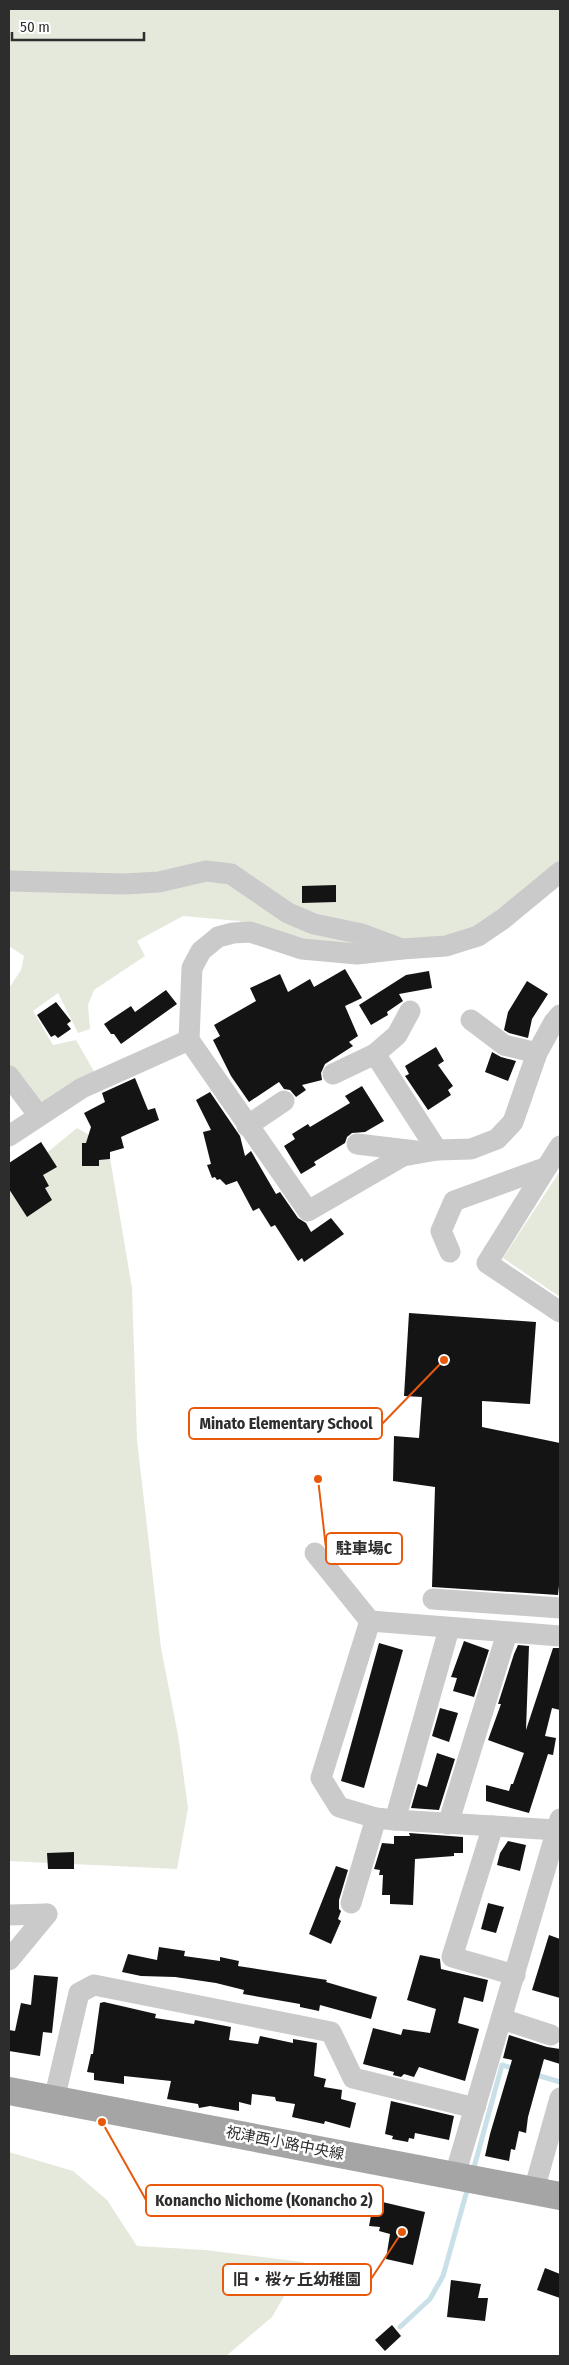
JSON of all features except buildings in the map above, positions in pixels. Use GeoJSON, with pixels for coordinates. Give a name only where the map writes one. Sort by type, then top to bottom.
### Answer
{"type":"FeatureCollection","features":[{"type":"Feature","properties":{"kind":"main road","name":"祝津西小路中央線"},"geometry":{"type":"LineString","coordinates":[[9,2091],[560,2196]]}},
{"type":"Feature","properties":{"kind":"street"},"geometry":{"type":"LineString","coordinates":[[9,881],[124,884],[159,882],[206,871],[231,874],[288,912],[314,924],[362,934],[402,949]]}},
{"type":"Feature","properties":{"kind":"street"},"geometry":{"type":"LineString","coordinates":[[560,872],[503,919],[478,936],[446,946],[357,954],[302,949],[250,932],[233,933],[218,937],[201,951],[192,968],[189,1040],[247,1126],[308,1211],[403,1156],[429,1151],[471,1149],[497,1139],[512,1122],[537,1053],[554,1022],[560,1016]]}},
{"type":"Feature","properties":{"kind":"street"},"geometry":{"type":"LineString","coordinates":[[333,1074],[375,1054],[397,1035],[410,1011]]}},
{"type":"Feature","properties":{"kind":"street"},"geometry":{"type":"LineString","coordinates":[[471,1020],[504,1045],[537,1053]]}},
{"type":"Feature","properties":{"kind":"street"},"geometry":{"type":"LineString","coordinates":[[9,1136],[82,1088],[189,1040]]}},
{"type":"Feature","properties":{"kind":"street"},"geometry":{"type":"LineString","coordinates":[[375,1054],[429,1151]]}},
{"type":"Feature","properties":{"kind":"street"},"geometry":{"type":"LineString","coordinates":[[9,1076],[39,1116]]}},
{"type":"Feature","properties":{"kind":"street"},"geometry":{"type":"LineString","coordinates":[[247,1126],[284,1101]]}},
{"type":"Feature","properties":{"kind":"street"},"geometry":{"type":"LineString","coordinates":[[357,1144],[429,1151]]}},
{"type":"Feature","properties":{"kind":"street"},"geometry":{"type":"LineString","coordinates":[[560,1146],[487,1263],[560,1312]]}},
{"type":"Feature","properties":{"kind":"street"},"geometry":{"type":"LineString","coordinates":[[450,1252],[441,1231],[454,1201],[547,1166]]}},
{"type":"Feature","properties":{"kind":"street"},"geometry":{"type":"LineString","coordinates":[[315,1552],[370,1622],[560,1636]]}},
{"type":"Feature","properties":{"kind":"street"},"geometry":{"type":"LineString","coordinates":[[433,1599],[560,1608]]}},
{"type":"Feature","properties":{"kind":"street"},"geometry":{"type":"LineString","coordinates":[[370,1622],[322,1778],[339,1806],[386,1819],[493,1826],[559,1824],[455,2175]]}},
{"type":"Feature","properties":{"kind":"street"},"geometry":{"type":"LineString","coordinates":[[351,1903],[386,1819],[448,1629]]}},
{"type":"Feature","properties":{"kind":"street"},"geometry":{"type":"LineString","coordinates":[[448,1824],[507,1633]]}},
{"type":"Feature","properties":{"kind":"street"},"geometry":{"type":"LineString","coordinates":[[493,1826],[452,1957],[515,1976]]}},
{"type":"Feature","properties":{"kind":"street"},"geometry":{"type":"LineString","coordinates":[[9,1915],[47,1914],[9,1960]]}},
{"type":"Feature","properties":{"kind":"street"},"geometry":{"type":"LineString","coordinates":[[54,2100],[80,1993],[94,1986],[331,2032],[353,2078],[475,2108]]}},
{"type":"Feature","properties":{"kind":"street"},"geometry":{"type":"LineString","coordinates":[[502,2020],[552,2035]]}},
{"type":"Feature","properties":{"kind":"street"},"geometry":{"type":"LineString","coordinates":[[534,2190],[560,2098]]}},
{"type":"Feature","properties":{"kind":"shaded area"},"geometry":{"type":"Polygon","coordinates":[[[9,9],[560,9],[560,867],[477,932],[411,943],[303,945],[239,921],[183,916],[137,941],[145,956],[94,990],[88,1005],[90,1029],[78,1033],[58,993],[33,1011],[53,1045],[76,1040],[95,1073],[39,1110],[9,1069],[9,988],[21,970],[24,956],[9,946],[9,9]]]}},
{"type":"Feature","properties":{"kind":"shaded area"},"geometry":{"type":"Polygon","coordinates":[[[77,1128],[108,1146],[132,1288],[137,1440],[161,1648],[178,1735],[188,1808],[177,1869],[9,1861],[9,1184],[77,1128]]]}},
{"type":"Feature","properties":{"kind":"shaded area"},"geometry":{"type":"Polygon","coordinates":[[[560,1171],[560,1297],[503,1258],[560,1171]]]}},
{"type":"Feature","properties":{"kind":"shaded area"},"geometry":{"type":"Polygon","coordinates":[[[9,2152],[73,2171],[107,2200],[137,2246],[205,2250],[304,2262],[272,2317],[226,2356],[9,2356],[9,2152]]]}},
{"type":"Feature","properties":{"kind":"waterway"},"geometry":{"type":"LineString","coordinates":[[473,2171],[502,2065],[515,2069]]}},
{"type":"Feature","properties":{"kind":"waterway"},"geometry":{"type":"LineString","coordinates":[[533,2074],[560,2082]]}},
{"type":"Feature","properties":{"kind":"waterway"},"geometry":{"type":"LineString","coordinates":[[400,2327],[430,2299],[443,2276],[468,2187]]}},
{"type":"Feature","properties":{"kind":"place","name":"Minato Elementary School"},"geometry":{"type":"Point","coordinates":[444,1360]}},
{"type":"Feature","properties":{"kind":"place","name":"駐車場C"},"geometry":{"type":"Point","coordinates":[318,1479]}},
{"type":"Feature","properties":{"kind":"place","name":"Konancho Nichome (Konancho 2)"},"geometry":{"type":"Point","coordinates":[102,2122]}},
{"type":"Feature","properties":{"kind":"place","name":"旧・桜ヶ丘幼稚園"},"geometry":{"type":"Point","coordinates":[402,2232]}}]}
